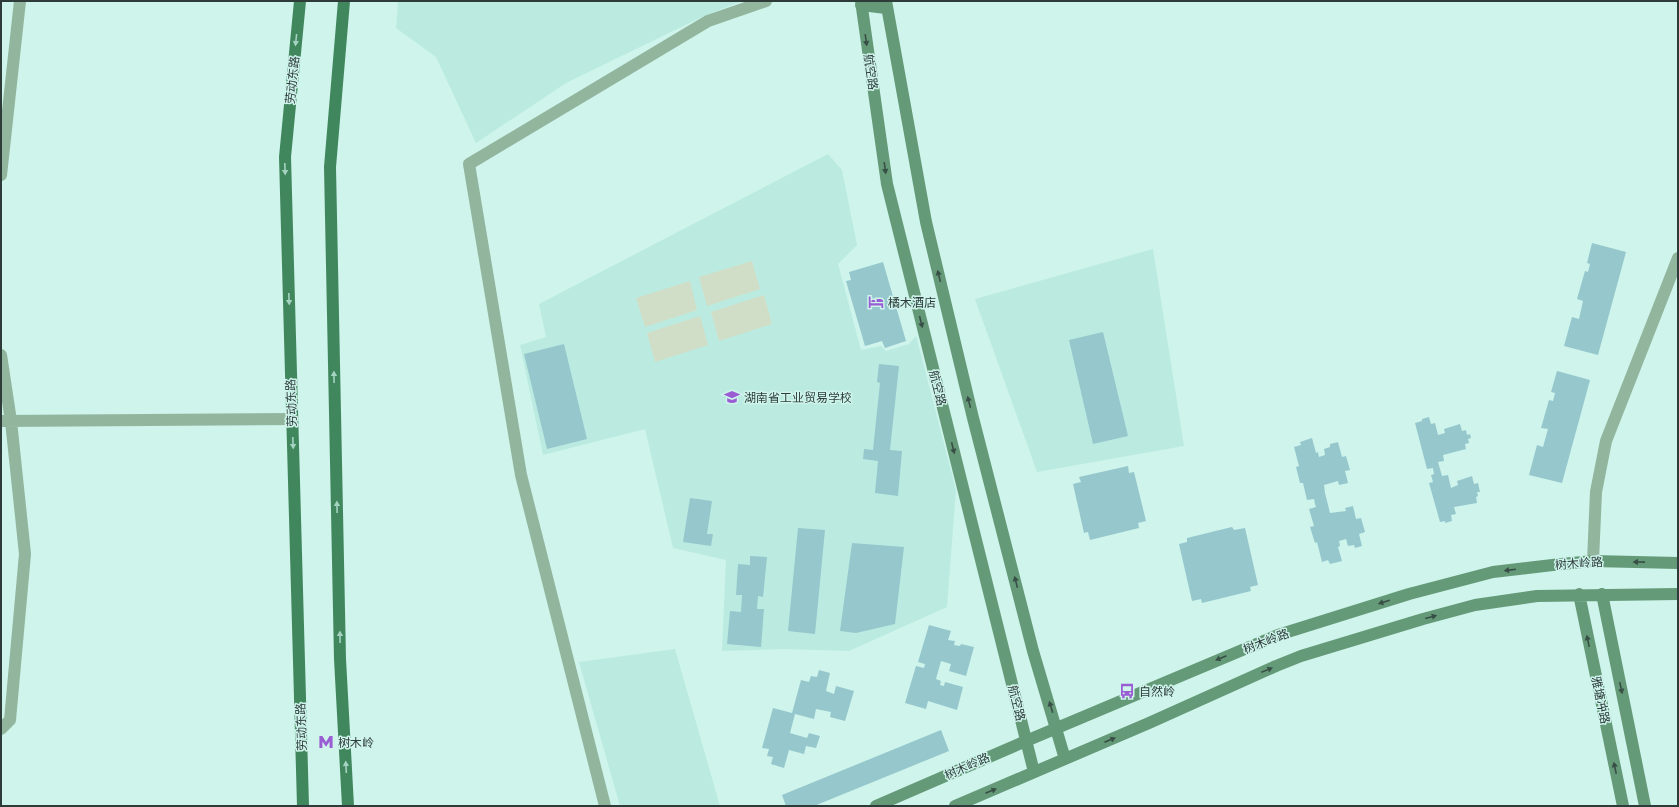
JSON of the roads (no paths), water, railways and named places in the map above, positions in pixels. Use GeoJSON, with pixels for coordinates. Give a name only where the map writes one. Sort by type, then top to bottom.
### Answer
{"type":"FeatureCollection","features":[{"type":"Feature","properties":{"kind":"main road","name":"劳动东路"},"geometry":{"type":"LineString","coordinates":[[300,1],[285,157],[303,806]]}},
{"type":"Feature","properties":{"kind":"main road"},"geometry":{"type":"LineString","coordinates":[[344,1],[330,167],[340,659],[348,806]]}},
{"type":"Feature","properties":{"kind":"street"},"geometry":{"type":"LineString","coordinates":[[1,175],[20,1]]}},
{"type":"Feature","properties":{"kind":"street"},"geometry":{"type":"LineString","coordinates":[[605,806],[521,476],[469,164],[708,21],[766,1]]}},
{"type":"Feature","properties":{"kind":"street"},"geometry":{"type":"LineString","coordinates":[[861,3],[886,4],[926,222],[973,418],[1026,621],[1065,758]]}},
{"type":"Feature","properties":{"kind":"street","name":"航空路"},"geometry":{"type":"LineString","coordinates":[[861,3],[887,184],[1034,772]]}},
{"type":"Feature","properties":{"kind":"street"},"geometry":{"type":"LineString","coordinates":[[1593,561],[1596,492],[1606,441],[1678,258]]}},
{"type":"Feature","properties":{"kind":"street"},"geometry":{"type":"LineString","coordinates":[[1,355],[6,421],[25,554],[10,720],[1,729]]}},
{"type":"Feature","properties":{"kind":"street"},"geometry":{"type":"LineString","coordinates":[[6,421],[292,418]]}},
{"type":"Feature","properties":{"kind":"street","name":"树木岭路"},"geometry":{"type":"LineString","coordinates":[[876,806],[1026,740],[1278,635],[1409,594],[1492,572],[1593,561],[1678,563]]}},
{"type":"Feature","properties":{"kind":"street"},"geometry":{"type":"LineString","coordinates":[[955,806],[1301,656],[1476,605],[1537,596],[1579,594],[1678,594]]}},
{"type":"Feature","properties":{"kind":"street","name":"雅塘冲路"},"geometry":{"type":"LineString","coordinates":[[1579,594],[1623,806]]}},
{"type":"Feature","properties":{"kind":"street","name":"雅塘冲路"},"geometry":{"type":"LineString","coordinates":[[1602,594],[1645,806]]}},
{"type":"Feature","properties":{"kind":"place","name":"橘木酒店"},"geometry":{"type":"Point","coordinates":[876,302]}},
{"type":"Feature","properties":{"kind":"place","name":"湖南省工业贸易学校"},"geometry":{"type":"Point","coordinates":[732,397]}},
{"type":"Feature","properties":{"kind":"place","name":"自然岭"},"geometry":{"type":"Point","coordinates":[1127,691]}},
{"type":"Feature","properties":{"kind":"place","name":"树木岭"},"geometry":{"type":"Point","coordinates":[326,742]}}]}
